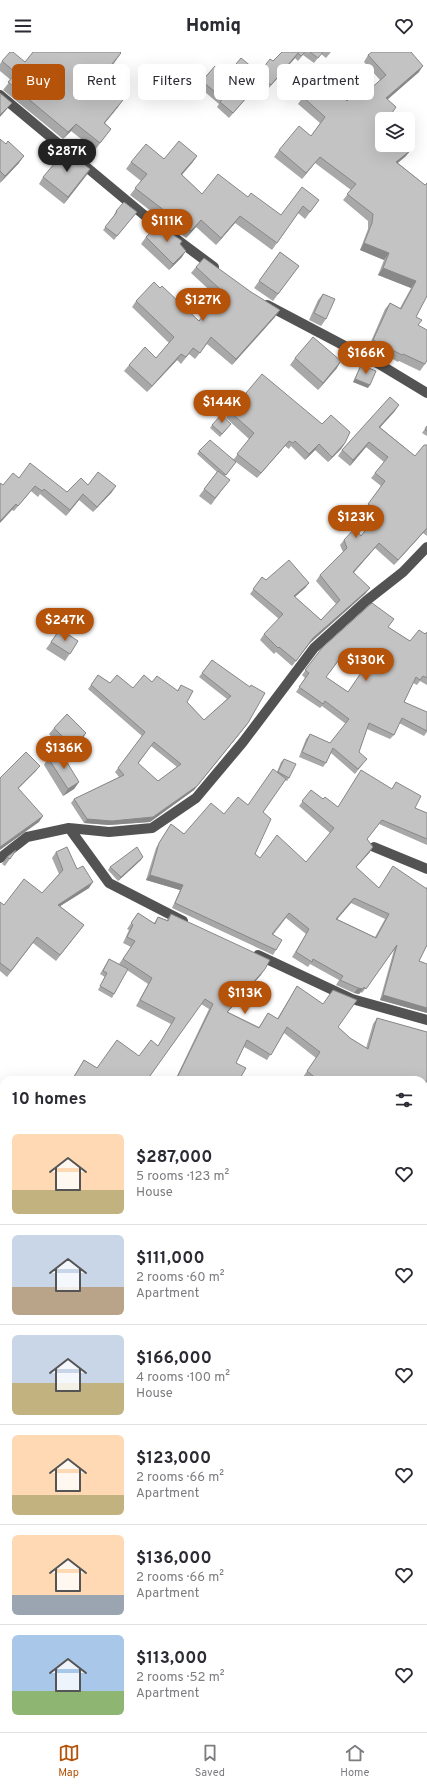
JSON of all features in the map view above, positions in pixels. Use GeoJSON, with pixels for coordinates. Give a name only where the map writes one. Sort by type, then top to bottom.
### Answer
{"type":"FeatureCollection","features":[{"type":"Feature","properties":{"kind":"street"},"geometry":{"type":"LineString","coordinates":[[0,95],[144,215],[224,274]]}},
{"type":"Feature","properties":{"kind":"street"},"geometry":{"type":"LineString","coordinates":[[260,300],[379,364],[427,393]]}},
{"type":"Feature","properties":{"kind":"street"},"geometry":{"type":"LineString","coordinates":[[0,858],[27,837],[69,828],[109,832],[152,828],[196,798],[243,742],[314,648],[366,601],[403,572],[427,547]]}},
{"type":"Feature","properties":{"kind":"street"},"geometry":{"type":"LineString","coordinates":[[69,828],[109,883],[192,925]]}},
{"type":"Feature","properties":{"kind":"street"},"geometry":{"type":"LineString","coordinates":[[374,847],[427,869]]}},
{"type":"Feature","properties":{"kind":"street"},"geometry":{"type":"LineString","coordinates":[[250,952],[352,999],[427,1020]]}},
{"type":"Feature","properties":{"kind":"building"},"geometry":{"type":"Polygon","coordinates":[[[10,52],[13,52],[25,62],[33,52],[120,52],[121,53],[112,64],[73,64],[73,100],[123,100],[104,123],[111,129],[100,143],[76,124],[68,132],[30,100],[65,100],[65,64],[12,64],[12,70],[2,61],[10,52]]]}},
{"type":"Feature","properties":{"kind":"building"},"geometry":{"type":"Polygon","coordinates":[[[282,52],[305,52],[301,56],[298,53],[289,64],[277,64],[277,78],[271,85],[269,83],[269,64],[266,64],[270,59],[273,61],[282,52]]]}},
{"type":"Feature","properties":{"kind":"building"},"geometry":{"type":"Polygon","coordinates":[[[310,52],[323,52],[318,58],[310,52]]]}},
{"type":"Feature","properties":{"kind":"building"},"geometry":{"type":"Polygon","coordinates":[[[372,52],[411,52],[423,66],[386,98],[396,107],[393,112],[375,112],[375,152],[408,152],[396,162],[425,185],[427,183],[427,296],[416,317],[422,320],[418,325],[427,330],[427,360],[425,364],[403,354],[402,355],[373,340],[390,303],[401,309],[416,281],[383,268],[389,253],[364,243],[372,223],[373,214],[347,194],[356,184],[320,157],[306,173],[279,150],[299,126],[311,136],[325,117],[306,100],[374,100],[374,86],[386,75],[368,55],[372,52]]]}},
{"type":"Feature","properties":{"kind":"building"},"geometry":{"type":"Polygon","coordinates":[[[241,58],[248,64],[236,64],[241,58]]]}},
{"type":"Feature","properties":{"kind":"building"},"geometry":{"type":"Polygon","coordinates":[[[214,67],[214,91],[206,84],[206,76],[214,67]]]}},
{"type":"Feature","properties":{"kind":"building"},"geometry":{"type":"Polygon","coordinates":[[[12,78],[12,85],[8,82],[12,78]]]}},
{"type":"Feature","properties":{"kind":"building"},"geometry":{"type":"Polygon","coordinates":[[[0,93],[12,103],[0,115],[0,93]]]}},
{"type":"Feature","properties":{"kind":"building"},"geometry":{"type":"Polygon","coordinates":[[[222,100],[244,100],[233,113],[220,102],[222,100]]]}},
{"type":"Feature","properties":{"kind":"building"},"geometry":{"type":"Polygon","coordinates":[[[0,139],[6,144],[8,141],[24,156],[5,176],[0,171],[0,139]]]}},
{"type":"Feature","properties":{"kind":"building"},"geometry":{"type":"Polygon","coordinates":[[[179,141],[197,156],[181,174],[202,194],[218,174],[248,197],[251,193],[281,215],[302,187],[319,200],[310,212],[303,206],[277,243],[240,216],[221,238],[201,220],[191,231],[135,188],[147,174],[131,162],[146,144],[164,159],[179,141]]]}},
{"type":"Feature","properties":{"kind":"building"},"geometry":{"type":"Polygon","coordinates":[[[66,150],[90,169],[68,197],[43,177],[66,150]]]}},
{"type":"Feature","properties":{"kind":"building"},"geometry":{"type":"Polygon","coordinates":[[[124,202],[137,212],[117,236],[105,227],[124,202]]]}},
{"type":"Feature","properties":{"kind":"building"},"geometry":{"type":"Polygon","coordinates":[[[159,224],[182,241],[180,244],[186,251],[173,264],[146,237],[159,224]]]}},
{"type":"Feature","properties":{"kind":"building"},"geometry":{"type":"Polygon","coordinates":[[[280,252],[299,266],[278,294],[259,281],[280,252]]]}},
{"type":"Feature","properties":{"kind":"building"},"geometry":{"type":"Polygon","coordinates":[[[204,258],[251,292],[280,310],[236,359],[211,337],[200,353],[193,348],[186,357],[181,354],[152,386],[129,365],[145,347],[156,358],[174,337],[136,301],[154,282],[160,288],[162,286],[199,321],[222,291],[196,267],[204,258]]]}},
{"type":"Feature","properties":{"kind":"building"},"geometry":{"type":"Polygon","coordinates":[[[323,294],[335,299],[326,319],[314,313],[323,294]]]}},
{"type":"Feature","properties":{"kind":"building"},"geometry":{"type":"Polygon","coordinates":[[[313,337],[341,361],[323,383],[295,358],[313,337]]]}},
{"type":"Feature","properties":{"kind":"building"},"geometry":{"type":"Polygon","coordinates":[[[361,365],[376,371],[370,385],[355,379],[361,365]]]}},
{"type":"Feature","properties":{"kind":"building"},"geometry":{"type":"Polygon","coordinates":[[[262,374],[322,424],[331,415],[350,432],[345,443],[332,457],[319,444],[309,454],[295,441],[293,443],[289,441],[261,473],[237,454],[254,433],[230,412],[262,374]]]}},
{"type":"Feature","properties":{"kind":"building"},"geometry":{"type":"Polygon","coordinates":[[[390,397],[399,405],[379,427],[415,456],[424,445],[427,445],[427,528],[398,560],[379,543],[353,572],[370,588],[313,638],[296,661],[279,647],[278,648],[264,634],[283,614],[253,589],[262,577],[266,580],[289,560],[309,583],[294,596],[321,620],[340,600],[320,575],[347,548],[344,540],[355,528],[361,536],[379,513],[368,504],[385,481],[375,473],[388,457],[369,442],[353,460],[342,450],[390,397]]]}},
{"type":"Feature","properties":{"kind":"building"},"geometry":{"type":"Polygon","coordinates":[[[221,415],[231,424],[222,434],[212,425],[221,415]]]}},
{"type":"Feature","properties":{"kind":"building"},"geometry":{"type":"Polygon","coordinates":[[[210,440],[236,462],[226,475],[199,451],[210,440]]]}},
{"type":"Feature","properties":{"kind":"building"},"geometry":{"type":"Polygon","coordinates":[[[30,463],[67,492],[81,478],[88,485],[98,472],[116,486],[97,507],[83,494],[70,510],[44,489],[42,491],[35,486],[18,506],[16,504],[0,521],[0,483],[3,485],[13,473],[19,478],[30,463]]]}},
{"type":"Feature","properties":{"kind":"building"},"geometry":{"type":"Polygon","coordinates":[[[218,471],[230,480],[215,498],[204,489],[218,471]]]}},
{"type":"Feature","properties":{"kind":"building"},"geometry":{"type":"Polygon","coordinates":[[[372,603],[394,619],[388,627],[410,641],[419,630],[425,634],[427,632],[427,678],[423,676],[420,680],[416,677],[404,702],[427,712],[427,731],[402,718],[394,735],[369,723],[359,752],[367,759],[358,769],[333,748],[326,763],[302,752],[310,734],[330,743],[349,719],[325,701],[323,704],[299,687],[309,673],[305,670],[322,648],[372,603]],[[347,649],[326,677],[348,692],[367,664],[347,649]]]}},
{"type":"Feature","properties":{"kind":"building"},"geometry":{"type":"Polygon","coordinates":[[[60,629],[78,641],[70,654],[51,642],[60,629]]]}},
{"type":"Feature","properties":{"kind":"building"},"geometry":{"type":"Polygon","coordinates":[[[212,660],[250,687],[251,685],[265,693],[248,723],[197,786],[153,817],[112,821],[87,819],[74,799],[124,775],[118,768],[145,732],[91,685],[98,675],[110,683],[117,675],[133,688],[144,675],[152,682],[157,676],[178,691],[181,685],[193,691],[187,702],[204,720],[231,696],[202,673],[212,660]],[[154,742],[138,763],[158,781],[181,764],[154,742]]]}},
{"type":"Feature","properties":{"kind":"building"},"geometry":{"type":"Polygon","coordinates":[[[67,714],[86,733],[73,747],[54,728],[67,714]]]}},
{"type":"Feature","properties":{"kind":"building"},"geometry":{"type":"Polygon","coordinates":[[[60,751],[79,782],[68,789],[48,758],[60,751]]]}},
{"type":"Feature","properties":{"kind":"building"},"geometry":{"type":"Polygon","coordinates":[[[26,752],[40,766],[18,788],[43,816],[0,847],[0,778],[26,752]]]}},
{"type":"Feature","properties":{"kind":"building"},"geometry":{"type":"Polygon","coordinates":[[[284,759],[296,764],[289,778],[278,772],[284,759]]]}},
{"type":"Feature","properties":{"kind":"building"},"geometry":{"type":"Polygon","coordinates":[[[273,769],[286,779],[263,812],[271,819],[255,854],[260,858],[277,835],[306,862],[334,828],[302,801],[311,790],[323,799],[325,797],[338,807],[361,770],[392,789],[396,782],[421,796],[415,808],[427,813],[427,839],[382,820],[367,839],[373,847],[356,867],[379,888],[393,866],[427,889],[427,945],[419,961],[427,964],[427,1008],[383,995],[397,945],[366,989],[364,987],[363,989],[358,988],[340,980],[343,976],[313,959],[312,962],[296,952],[309,929],[289,913],[272,934],[282,940],[276,950],[175,903],[183,885],[150,875],[159,843],[171,824],[184,834],[211,803],[224,814],[238,797],[248,805],[273,769]],[[354,898],[336,919],[376,938],[389,914],[354,898]]]}},
{"type":"Feature","properties":{"kind":"building"},"geometry":{"type":"Polygon","coordinates":[[[67,847],[77,869],[83,866],[93,882],[58,905],[84,925],[60,955],[37,937],[11,971],[0,963],[0,902],[4,905],[24,879],[42,893],[63,870],[56,852],[67,847]]]}},
{"type":"Feature","properties":{"kind":"building"},"geometry":{"type":"Polygon","coordinates":[[[137,847],[143,857],[121,877],[110,867],[137,847]]]}},
{"type":"Feature","properties":{"kind":"building"},"geometry":{"type":"Polygon","coordinates":[[[16,850],[10,859],[7,857],[16,850]]]}},
{"type":"Feature","properties":{"kind":"building"},"geometry":{"type":"Polygon","coordinates":[[[138,913],[155,924],[158,917],[168,921],[171,914],[270,960],[265,969],[227,1012],[259,1028],[268,1013],[278,1019],[297,986],[323,1004],[333,990],[357,1000],[338,1027],[350,1038],[368,1049],[377,1018],[427,1032],[427,1076],[313,1076],[307,1071],[320,1052],[287,1027],[271,1055],[247,1040],[236,1063],[246,1068],[241,1076],[178,1076],[213,1004],[205,999],[150,1076],[74,1076],[84,1060],[97,1068],[117,1040],[139,1056],[151,1040],[158,1046],[175,1018],[140,1000],[152,978],[123,959],[135,941],[127,937],[133,925],[131,923],[138,913]]]}},
{"type":"Feature","properties":{"kind":"building"},"geometry":{"type":"Polygon","coordinates":[[[109,959],[128,969],[114,994],[100,986],[107,973],[103,971],[109,959]]]}}]}
